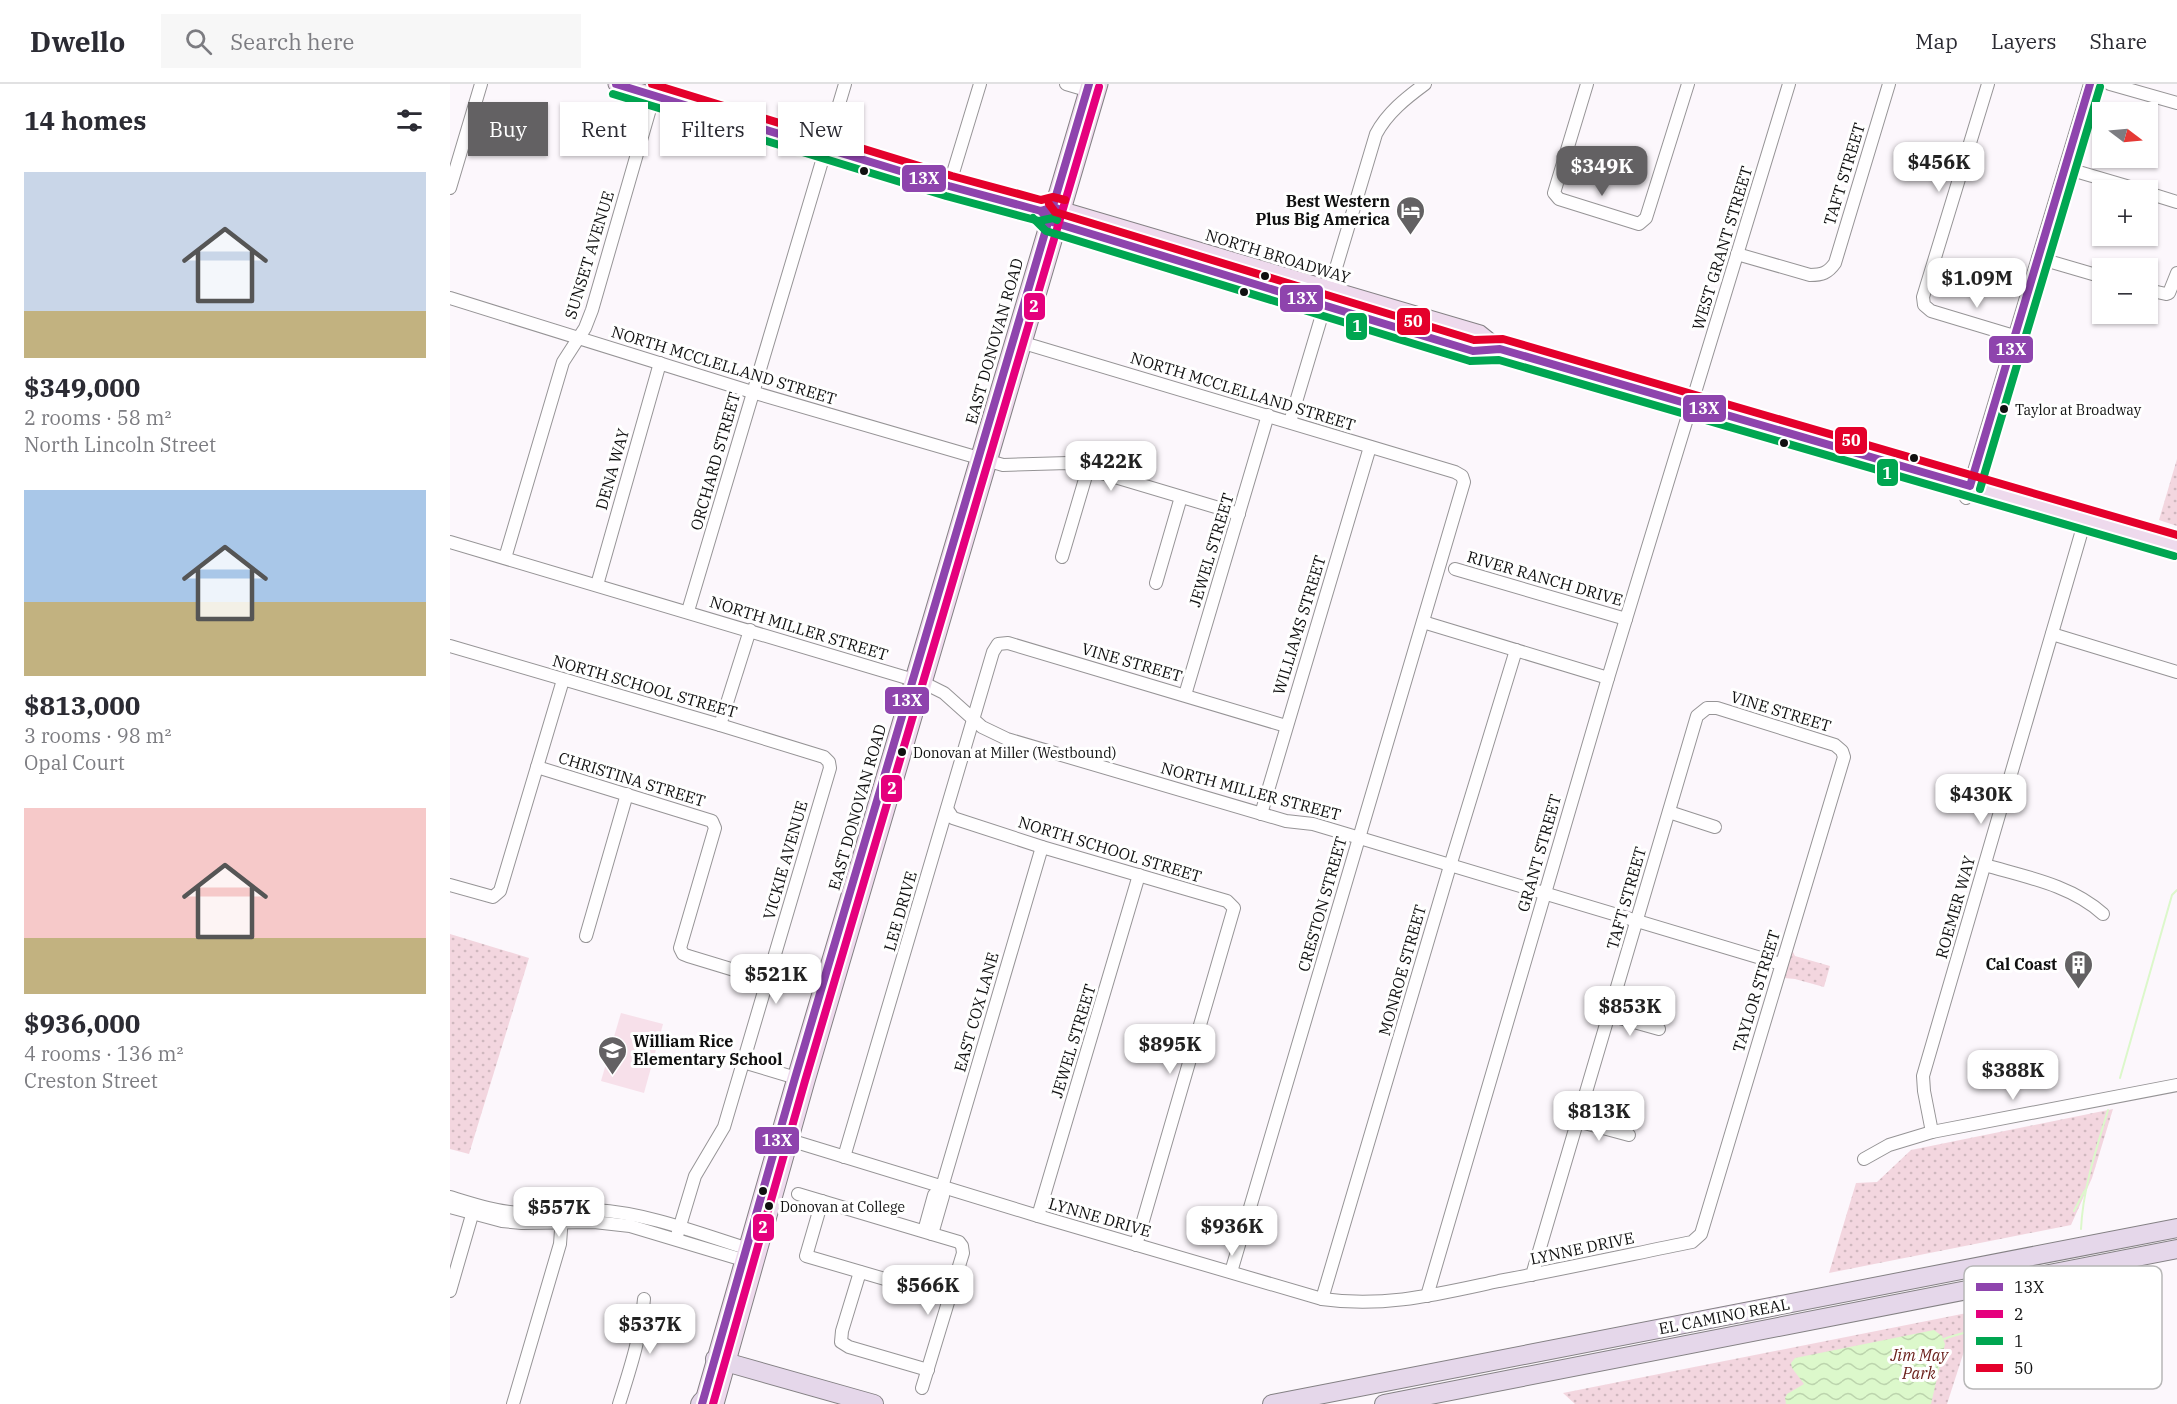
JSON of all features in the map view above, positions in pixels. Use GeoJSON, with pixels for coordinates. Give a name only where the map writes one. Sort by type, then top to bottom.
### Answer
{"type":"FeatureCollection","features":[{"type":"Feature","properties":{"kind":"highway","name":"EL CAMINO REAL"},"geometry":{"type":"LineString","coordinates":[[1982,1266],[2177,1228]]}},
{"type":"Feature","properties":{"kind":"highway","name":"EL CAMINO REAL"},"geometry":{"type":"LineString","coordinates":[[2090,1266],[2177,1249]]}},
{"type":"Feature","properties":{"kind":"highway","name":"EL CAMINO REAL"},"geometry":{"type":"LineString","coordinates":[[1272,1404],[1964,1269]]}},
{"type":"Feature","properties":{"kind":"highway","name":"EL CAMINO REAL"},"geometry":{"type":"LineString","coordinates":[[1384,1404],[1964,1291]]}},
{"type":"Feature","properties":{"kind":"highway"},"geometry":{"type":"LineString","coordinates":[[721,1361],[868,1403]]}},
{"type":"Feature","properties":{"kind":"main road","name":"NORTH BROADWAY"},"geometry":{"type":"LineString","coordinates":[[616,84],[778,133]]}},
{"type":"Feature","properties":{"kind":"main road","name":"EAST DONOVAN ROAD"},"geometry":{"type":"LineString","coordinates":[[705,1403],[721,1361],[801,1079],[1019,342],[1053,215],[1094,88]]}},
{"type":"Feature","properties":{"kind":"main road","name":"NORTH BROADWAY"},"geometry":{"type":"LineString","coordinates":[[852,156],[950,186],[1480,333],[1500,349]]}},
{"type":"Feature","properties":{"kind":"main road","name":"NORTH BROADWAY"},"geometry":{"type":"LineString","coordinates":[[1053,215],[1325,305],[1473,351],[1500,349],[1693,404],[1968,492],[2085,520],[2177,546]]}},
{"type":"Feature","properties":{"kind":"street"},"geometry":{"type":"LineString","coordinates":[[450,188],[481,84]]}},
{"type":"Feature","properties":{"kind":"street","name":"ORCHARD STREET"},"geometry":{"type":"LineString","coordinates":[[840,102],[845,84]]}},
{"type":"Feature","properties":{"kind":"street"},"geometry":{"type":"LineString","coordinates":[[950,186],[980,84]]}},
{"type":"Feature","properties":{"kind":"street"},"geometry":{"type":"LineString","coordinates":[[1066,84],[1094,88]]}},
{"type":"Feature","properties":{"kind":"street"},"geometry":{"type":"LineString","coordinates":[[1290,422],[1376,134],[1401,102],[1425,84]]}},
{"type":"Feature","properties":{"kind":"street"},"geometry":{"type":"LineString","coordinates":[[1587,84],[1554,193],[1556,197],[1634,223],[1644,222],[1646,218],[1688,84]]}},
{"type":"Feature","properties":{"kind":"street","name":"WEST GRANT STREET"},"geometry":{"type":"LineString","coordinates":[[1687,422],[1789,84]]}},
{"type":"Feature","properties":{"kind":"street","name":"TAFT STREET"},"geometry":{"type":"LineString","coordinates":[[1737,254],[1810,275],[1827,272],[1835,263],[1889,84]]}},
{"type":"Feature","properties":{"kind":"street"},"geometry":{"type":"LineString","coordinates":[[1988,84],[1923,297],[1924,305],[1930,311],[2014,336]]}},
{"type":"Feature","properties":{"kind":"street"},"geometry":{"type":"LineString","coordinates":[[1968,492],[2090,84]]}},
{"type":"Feature","properties":{"kind":"street"},"geometry":{"type":"LineString","coordinates":[[2110,84],[2177,103]]}},
{"type":"Feature","properties":{"kind":"street","name":"SUNSET AVENUE"},"geometry":{"type":"LineString","coordinates":[[505,558],[563,362],[585,328],[592,310],[654,95]]}},
{"type":"Feature","properties":{"kind":"street","name":"ORCHARD STREET"},"geometry":{"type":"LineString","coordinates":[[687,611],[824,156]]}},
{"type":"Feature","properties":{"kind":"street"},"geometry":{"type":"LineString","coordinates":[[2065,168],[2106,180]]}},
{"type":"Feature","properties":{"kind":"street"},"geometry":{"type":"LineString","coordinates":[[2158,196],[2177,202]]}},
{"type":"Feature","properties":{"kind":"street"},"geometry":{"type":"LineString","coordinates":[[2038,258],[2092,274]]}},
{"type":"Feature","properties":{"kind":"street"},"geometry":{"type":"LineString","coordinates":[[2158,292],[2169,293],[2177,273]]}},
{"type":"Feature","properties":{"kind":"street","name":"NORTH MCCLELLAND STREET"},"geometry":{"type":"LineString","coordinates":[[450,298],[753,392],[1003,465],[1068,464],[1239,514]]}},
{"type":"Feature","properties":{"kind":"street","name":"NORTH MCCLELLAND STREET"},"geometry":{"type":"LineString","coordinates":[[1019,342],[1268,415],[1462,476]]}},
{"type":"Feature","properties":{"kind":"street","name":"DENA WAY"},"geometry":{"type":"LineString","coordinates":[[597,585],[660,363]]}},
{"type":"Feature","properties":{"kind":"street","name":"JEWEL STREET"},"geometry":{"type":"LineString","coordinates":[[1185,695],[1268,415]]}},
{"type":"Feature","properties":{"kind":"street","name":"GRANT STREET"},"geometry":{"type":"LineString","coordinates":[[1428,1296],[1608,678],[1687,422]]}},
{"type":"Feature","properties":{"kind":"street","name":"WILLIAMS STREET"},"geometry":{"type":"LineString","coordinates":[[1261,814],[1370,447]]}},
{"type":"Feature","properties":{"kind":"street"},"geometry":{"type":"LineString","coordinates":[[1062,557],[1088,469]]}},
{"type":"Feature","properties":{"kind":"street","name":"CRESTON STREET"},"geometry":{"type":"LineString","coordinates":[[1231,1272],[1464,486],[1462,476]]}},
{"type":"Feature","properties":{"kind":"street"},"geometry":{"type":"LineString","coordinates":[[1156,583],[1182,497]]}},
{"type":"Feature","properties":{"kind":"street","name":"ROEMER WAY"},"geometry":{"type":"LineString","coordinates":[[1932,1132],[1923,1076],[2085,520]]}},
{"type":"Feature","properties":{"kind":"street","name":"NORTH MILLER STREET"},"geometry":{"type":"LineString","coordinates":[[450,542],[919,681],[944,693],[982,727],[1007,739],[1286,821],[1313,824],[1781,964]]}},
{"type":"Feature","properties":{"kind":"street","name":"RIVER RANCH DRIVE"},"geometry":{"type":"LineString","coordinates":[[1455,568],[1626,619]]}},
{"type":"Feature","properties":{"kind":"street"},"geometry":{"type":"LineString","coordinates":[[1423,622],[1608,678]]}},
{"type":"Feature","properties":{"kind":"street"},"geometry":{"type":"LineString","coordinates":[[720,725],[750,630]]}},
{"type":"Feature","properties":{"kind":"street"},"geometry":{"type":"LineString","coordinates":[[2052,634],[2177,672]]}},
{"type":"Feature","properties":{"kind":"street","name":"VINE STREET"},"geometry":{"type":"LineString","coordinates":[[987,674],[993,652],[998,644],[1008,643],[1286,726]]}},
{"type":"Feature","properties":{"kind":"street","name":"NORTH SCHOOL STREET"},"geometry":{"type":"LineString","coordinates":[[450,646],[720,725],[824,757],[829,762]]}},
{"type":"Feature","properties":{"kind":"street","name":"MONROE STREET"},"geometry":{"type":"LineString","coordinates":[[1322,1299],[1516,650]]}},
{"type":"Feature","properties":{"kind":"street","name":"LEE DRIVE"},"geometry":{"type":"LineString","coordinates":[[844,1157],[987,674]]}},
{"type":"Feature","properties":{"kind":"street"},"geometry":{"type":"LineString","coordinates":[[450,885],[483,895],[496,896],[500,891],[563,680]]}},
{"type":"Feature","properties":{"kind":"street","name":"TAFT STREET"},"geometry":{"type":"LineString","coordinates":[[1532,1275],[1697,716],[1707,708]]}},
{"type":"Feature","properties":{"kind":"street","name":"VINE STREET"},"geometry":{"type":"LineString","coordinates":[[1707,708],[1717,708],[1835,745],[1842,751]]}},
{"type":"Feature","properties":{"kind":"street","name":"TAYLOR STREET"},"geometry":{"type":"LineString","coordinates":[[1697,1239],[1701,1234],[1724,1161],[1844,757],[1842,751]]}},
{"type":"Feature","properties":{"kind":"street","name":"VICKIE AVENUE"},"geometry":{"type":"LineString","coordinates":[[677,1233],[695,1176],[724,1127],[830,768],[829,762]]}},
{"type":"Feature","properties":{"kind":"street","name":"CHRISTINA STREET"},"geometry":{"type":"LineString","coordinates":[[537,767],[706,818],[714,825],[680,948],[683,954],[767,980]]}},
{"type":"Feature","properties":{"kind":"street"},"geometry":{"type":"LineString","coordinates":[[585,936],[627,794]]}},
{"type":"Feature","properties":{"kind":"street","name":"NORTH SCHOOL STREET"},"geometry":{"type":"LineString","coordinates":[[947,809],[954,818],[1042,847],[1227,901],[1234,908],[1136,1245]]}},
{"type":"Feature","properties":{"kind":"street"},"geometry":{"type":"LineString","coordinates":[[1669,812],[1715,827]]}},
{"type":"Feature","properties":{"kind":"street","name":"EAST COX LANE"},"geometry":{"type":"LineString","coordinates":[[928,1233],[943,1196],[942,1187],[1042,847]]}},
{"type":"Feature","properties":{"kind":"street"},"geometry":{"type":"LineString","coordinates":[[1985,865],[2056,886],[2093,905],[2103,914]]}},
{"type":"Feature","properties":{"kind":"street","name":"JEWEL STREET"},"geometry":{"type":"LineString","coordinates":[[1038,1216],[1139,875]]}},
{"type":"Feature","properties":{"kind":"street"},"geometry":{"type":"LineString","coordinates":[[1609,1015],[1659,1029]]}},
{"type":"Feature","properties":{"kind":"street"},"geometry":{"type":"LineString","coordinates":[[743,1062],[801,1079]]}},
{"type":"Feature","properties":{"kind":"street"},"geometry":{"type":"LineString","coordinates":[[1864,1159],[1889,1145],[1932,1132],[2177,1085]]}},
{"type":"Feature","properties":{"kind":"street"},"geometry":{"type":"LineString","coordinates":[[1577,1120],[1629,1135]]}},
{"type":"Feature","properties":{"kind":"street","name":"LYNNE DRIVE"},"geometry":{"type":"LineString","coordinates":[[784,1139],[1322,1299],[1347,1302],[1379,1303],[1428,1296],[1692,1242],[1697,1239]]}},
{"type":"Feature","properties":{"kind":"street"},"geometry":{"type":"LineString","coordinates":[[798,1194],[958,1242],[963,1247],[922,1388]]}},
{"type":"Feature","properties":{"kind":"street"},"geometry":{"type":"LineString","coordinates":[[450,1197],[474,1209]]}},
{"type":"Feature","properties":{"kind":"street"},"geometry":{"type":"LineString","coordinates":[[822,1201],[806,1256],[950,1298]]}},
{"type":"Feature","properties":{"kind":"street"},"geometry":{"type":"LineString","coordinates":[[450,1207],[562,1218],[594,1210],[629,1215],[751,1256]]}},
{"type":"Feature","properties":{"kind":"street"},"geometry":{"type":"LineString","coordinates":[[450,1291],[474,1209]]}},
{"type":"Feature","properties":{"kind":"street"},"geometry":{"type":"LineString","coordinates":[[513,1404],[560,1244],[562,1218]]}},
{"type":"Feature","properties":{"kind":"street"},"geometry":{"type":"LineString","coordinates":[[860,1272],[842,1331],[841,1342],[849,1347],[928,1370]]}},
{"type":"Feature","properties":{"kind":"street"},"geometry":{"type":"LineString","coordinates":[[619,1404],[638,1346],[644,1299]]}},
{"type":"Feature","properties":{"kind":"green space"},"geometry":{"type":"Polygon","coordinates":[[[2177,459],[2177,526],[2159,520],[2177,459]]]}},
{"type":"Feature","properties":{"kind":"green space"},"geometry":{"type":"Polygon","coordinates":[[[450,934],[529,958],[469,1154],[450,1149],[450,934]]]}},
{"type":"Feature","properties":{"kind":"green space"},"geometry":{"type":"Polygon","coordinates":[[[1792,950],[1795,956],[1830,966],[1824,987],[1784,978],[1792,950]]]}},
{"type":"Feature","properties":{"kind":"green space"},"geometry":{"type":"Polygon","coordinates":[[[2113,1109],[2092,1178],[2071,1225],[1829,1273],[1856,1183],[1877,1182],[1911,1150],[2113,1109]]]}},
{"type":"Feature","properties":{"kind":"green space","name":"Jim May Park"},"geometry":{"type":"Polygon","coordinates":[[[1964,1314],[1964,1351],[1947,1404],[1575,1404],[1563,1393],[1964,1314]]]}},
{"type":"Feature","properties":{"kind":"shaded area"},"geometry":{"type":"Polygon","coordinates":[[[621,1013],[663,1024],[644,1093],[601,1081],[621,1013]]]}},
{"type":"Feature","properties":{"kind":"water"},"geometry":{"type":"Polygon","coordinates":[[[1934,1330],[1942,1336],[1945,1344],[1931,1404],[1786,1404],[1787,1394],[1804,1384],[1792,1368],[1791,1363],[1795,1358],[1934,1330]]]}},
{"type":"Feature","properties":{"kind":"waterway"},"geometry":{"type":"LineString","coordinates":[[2120,1078],[2172,895],[2177,890]]}},
{"type":"Feature","properties":{"kind":"waterway"},"geometry":{"type":"LineString","coordinates":[[2081,1229],[2087,1184],[2108,1110]]}},
{"type":"Feature","properties":{"kind":"waterway"},"geometry":{"type":"LineString","coordinates":[[2074,1211],[2085,1190]]}},
{"type":"Feature","properties":{"kind":"waterway"},"geometry":{"type":"LineString","coordinates":[[1944,1339],[1964,1333]]}},
{"type":"Feature","properties":{"kind":"transit line","name":"13X"},"geometry":{"type":"LineString","coordinates":[[616,84],[949,186],[1041,211],[1053,207],[1061,210]]}},
{"type":"Feature","properties":{"kind":"transit line","name":"50"},"geometry":{"type":"LineString","coordinates":[[652,84],[952,176],[1041,200],[1053,197],[1065,200]]}},
{"type":"Feature","properties":{"kind":"transit line","name":"13X"},"geometry":{"type":"LineString","coordinates":[[702,1404],[795,1078],[1089,84]]}},
{"type":"Feature","properties":{"kind":"transit line","name":"13X"},"geometry":{"type":"LineString","coordinates":[[1041,211],[1049,221],[1473,351],[1500,349],[1970,486],[2090,84]]}},
{"type":"Feature","properties":{"kind":"transit line","name":"2"},"geometry":{"type":"LineString","coordinates":[[713,1404],[805,1081],[1099,87]]}},
{"type":"Feature","properties":{"kind":"transit line","name":"1"},"geometry":{"type":"LineString","coordinates":[[1980,489],[2100,87]]}},
{"type":"Feature","properties":{"kind":"transit line","name":"1"},"geometry":{"type":"LineString","coordinates":[[613,94],[946,196],[1039,221],[1053,218],[1057,220]]}},
{"type":"Feature","properties":{"kind":"transit line","name":"50"},"geometry":{"type":"LineString","coordinates":[[1049,204],[1055,212],[1474,340],[1503,339],[2177,535]]}},
{"type":"Feature","properties":{"kind":"transit line","name":"1"},"geometry":{"type":"LineString","coordinates":[[1033,218],[1046,231],[1470,361],[1499,360],[2174,556]]}},
{"type":"Feature","properties":{"kind":"place","name":"Best Western Plus Big America"},"geometry":{"type":"Point","coordinates":[1411,236]}},
{"type":"Feature","properties":{"kind":"place","name":"Taylor at Broadway"},"geometry":{"type":"Point","coordinates":[2004,409]}},
{"type":"Feature","properties":{"kind":"place","name":"Donovan at Miller (Westbound)"},"geometry":{"type":"Point","coordinates":[902,752]}},
{"type":"Feature","properties":{"kind":"place","name":"Cal Coast"},"geometry":{"type":"Point","coordinates":[2078,990]}},
{"type":"Feature","properties":{"kind":"place","name":"William Rice Elementary School"},"geometry":{"type":"Point","coordinates":[612,1076]}},
{"type":"Feature","properties":{"kind":"place","name":"Donovan at College"},"geometry":{"type":"Point","coordinates":[769,1206]}}]}
